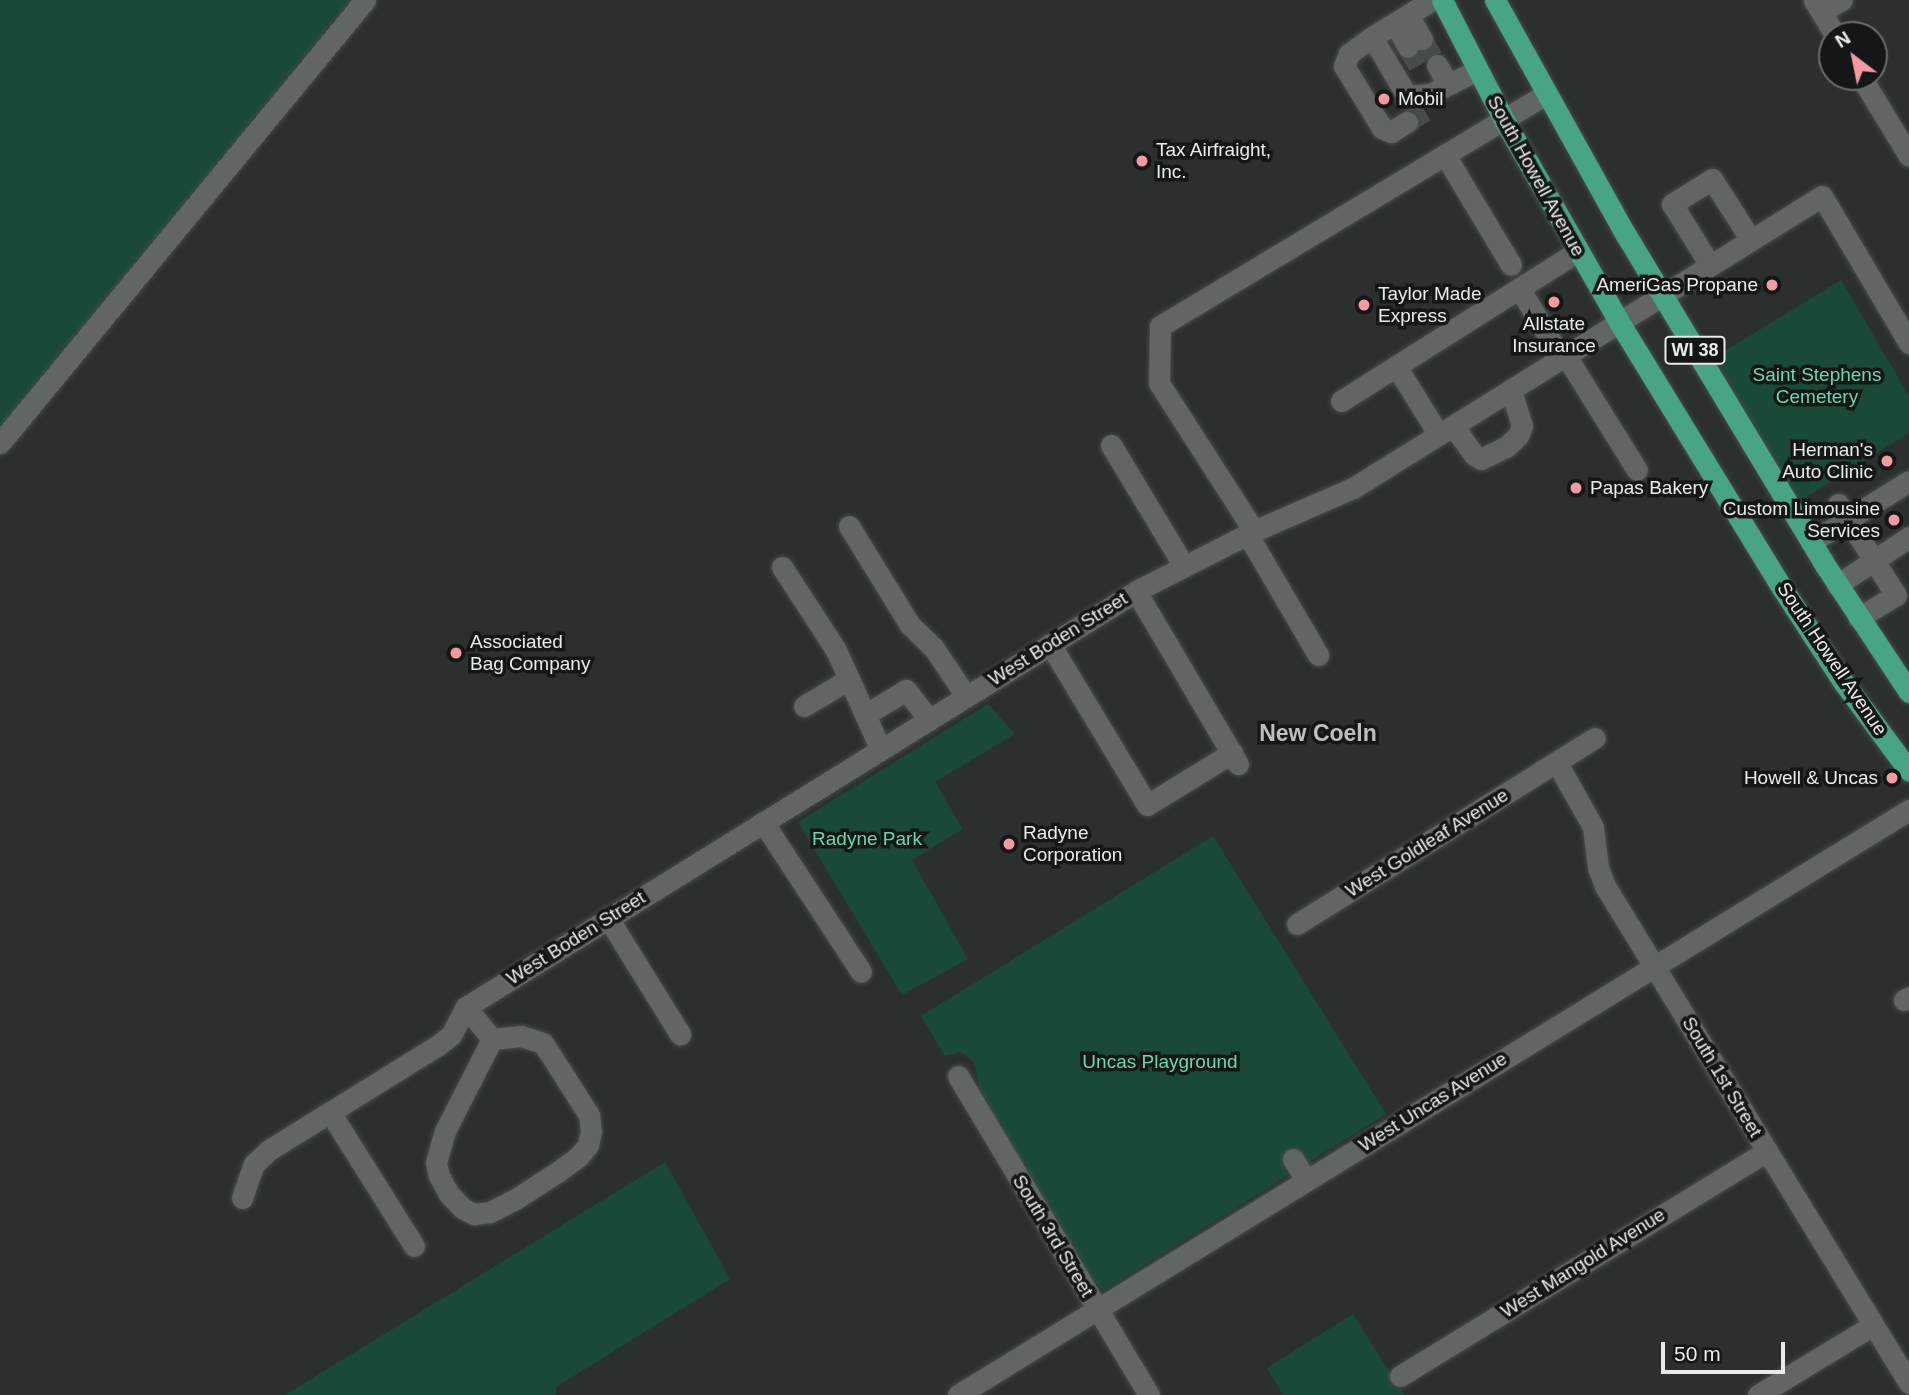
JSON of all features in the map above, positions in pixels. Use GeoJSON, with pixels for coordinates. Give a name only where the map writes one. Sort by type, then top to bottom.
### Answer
{"type":"FeatureCollection","features":[{"type":"Feature","properties":{"kind":"main road","name":"South Howell Avenue"},"geometry":{"type":"LineString","coordinates":[[1442,0],[1504,120],[1619,322],[1782,588],[1844,683],[1909,771]]}},
{"type":"Feature","properties":{"kind":"main road","name":"WI 38"},"geometry":{"type":"LineString","coordinates":[[1495,0],[1545,95],[1662,295],[1837,585],[1909,692]]}},
{"type":"Feature","properties":{"kind":"street"},"geometry":{"type":"LineString","coordinates":[[0,443],[365,0]]}},
{"type":"Feature","properties":{"kind":"street"},"geometry":{"type":"LineString","coordinates":[[1407,122],[1391,132],[1382,128],[1344,65],[1349,54],[1372,37],[1432,0]]}},
{"type":"Feature","properties":{"kind":"street"},"geometry":{"type":"LineString","coordinates":[[1818,6],[1842,0]]}},
{"type":"Feature","properties":{"kind":"street"},"geometry":{"type":"LineString","coordinates":[[1401,19],[1415,43]]}},
{"type":"Feature","properties":{"kind":"street"},"geometry":{"type":"LineString","coordinates":[[1372,37],[1407,96],[1477,70]]}},
{"type":"Feature","properties":{"kind":"street"},"geometry":{"type":"LineString","coordinates":[[1872,91],[1903,133],[1909,156]]}},
{"type":"Feature","properties":{"kind":"street"},"geometry":{"type":"LineString","coordinates":[[1318,655],[1251,533],[1159,383],[1160,326],[1545,95]]}},
{"type":"Feature","properties":{"kind":"street"},"geometry":{"type":"LineString","coordinates":[[1445,155],[1511,265]]}},
{"type":"Feature","properties":{"kind":"street"},"geometry":{"type":"LineString","coordinates":[[1710,265],[1672,204],[1712,179],[1751,240]]}},
{"type":"Feature","properties":{"kind":"street","name":"West Boden Street"},"geometry":{"type":"LineString","coordinates":[[466,1006],[1136,591],[1251,533],[1353,488],[1822,196],[1909,343]]}},
{"type":"Feature","properties":{"kind":"street"},"geometry":{"type":"LineString","coordinates":[[1341,401],[1577,252]]}},
{"type":"Feature","properties":{"kind":"street"},"geometry":{"type":"LineString","coordinates":[[1519,288],[1637,470]]}},
{"type":"Feature","properties":{"kind":"street"},"geometry":{"type":"LineString","coordinates":[[1396,366],[1446,431],[1474,456],[1481,458],[1506,447],[1518,436],[1522,426],[1521,413],[1511,391]]}},
{"type":"Feature","properties":{"kind":"street"},"geometry":{"type":"LineString","coordinates":[[1111,445],[1184,566]]}},
{"type":"Feature","properties":{"kind":"street"},"geometry":{"type":"LineString","coordinates":[[1811,542],[1843,511],[1909,481]]}},
{"type":"Feature","properties":{"kind":"street"},"geometry":{"type":"LineString","coordinates":[[1843,511],[1896,595],[1858,618]]}},
{"type":"Feature","properties":{"kind":"street"},"geometry":{"type":"LineString","coordinates":[[849,526],[910,625],[933,647],[966,696]]}},
{"type":"Feature","properties":{"kind":"street"},"geometry":{"type":"LineString","coordinates":[[1837,585],[1909,537]]}},
{"type":"Feature","properties":{"kind":"street"},"geometry":{"type":"LineString","coordinates":[[782,567],[836,650],[880,748]]}},
{"type":"Feature","properties":{"kind":"street"},"geometry":{"type":"LineString","coordinates":[[1050,644],[1147,805],[1235,758],[1136,591]]}},
{"type":"Feature","properties":{"kind":"street"},"geometry":{"type":"LineString","coordinates":[[804,706],[849,679]]}},
{"type":"Feature","properties":{"kind":"street"},"geometry":{"type":"LineString","coordinates":[[865,715],[906,690],[929,719]]}},
{"type":"Feature","properties":{"kind":"street","name":"West Goldleaf Avenue"},"geometry":{"type":"LineString","coordinates":[[1297,924],[1595,738]]}},
{"type":"Feature","properties":{"kind":"street","name":"South 1st Street"},"geometry":{"type":"LineString","coordinates":[[1557,763],[1593,827],[1598,867],[1605,886],[1909,1384]]}},
{"type":"Feature","properties":{"kind":"street","name":"West Uncas Avenue"},"geometry":{"type":"LineString","coordinates":[[958,1395],[1909,810]]}},
{"type":"Feature","properties":{"kind":"street"},"geometry":{"type":"LineString","coordinates":[[763,822],[861,972]]}},
{"type":"Feature","properties":{"kind":"street"},"geometry":{"type":"LineString","coordinates":[[608,918],[680,1034]]}},
{"type":"Feature","properties":{"kind":"street"},"geometry":{"type":"LineString","coordinates":[[242,1198],[254,1164],[261,1157],[437,1046],[450,1035],[466,1006],[492,1039]]}},
{"type":"Feature","properties":{"kind":"street"},"geometry":{"type":"LineString","coordinates":[[521,1036],[543,1043],[589,1115],[591,1131],[588,1145],[578,1157],[556,1173],[491,1212],[474,1214],[462,1208],[449,1194],[436,1163],[445,1131],[492,1039],[521,1036]]}},
{"type":"Feature","properties":{"kind":"street","name":"South 3rd Street"},"geometry":{"type":"LineString","coordinates":[[958,1076],[1149,1395]]}},
{"type":"Feature","properties":{"kind":"street"},"geometry":{"type":"LineString","coordinates":[[330,1112],[414,1246]]}},
{"type":"Feature","properties":{"kind":"street","name":"West Mangold Avenue"},"geometry":{"type":"LineString","coordinates":[[1400,1376],[1766,1151]]}},
{"type":"Feature","properties":{"kind":"street"},"geometry":{"type":"LineString","coordinates":[[1293,1159],[1306,1180]]}},
{"type":"Feature","properties":{"kind":"street"},"geometry":{"type":"LineString","coordinates":[[1758,1395],[1873,1325]]}},
{"type":"Feature","properties":{"kind":"green space"},"geometry":{"type":"Polygon","coordinates":[[[0,0],[351,0],[0,427],[0,0]]]}},
{"type":"Feature","properties":{"kind":"green space","name":"Saint Stephens Cemetery"},"geometry":{"type":"Polygon","coordinates":[[[1841,280],[1909,396],[1909,433],[1800,501],[1713,358],[1841,280]]]}},
{"type":"Feature","properties":{"kind":"green space","name":"Radyne Park"},"geometry":{"type":"Polygon","coordinates":[[[988,704],[1015,734],[935,782],[963,829],[912,860],[968,959],[902,995],[798,822],[988,704]]]}},
{"type":"Feature","properties":{"kind":"green space","name":"Uncas Playground"},"geometry":{"type":"Polygon","coordinates":[[[1213,836],[1386,1114],[1104,1290],[1096,1284],[987,1103],[980,1089],[974,1062],[961,1052],[945,1056],[921,1016],[1213,836]]]}},
{"type":"Feature","properties":{"kind":"green space"},"geometry":{"type":"Polygon","coordinates":[[[665,1162],[730,1279],[556,1387],[556,1395],[285,1395],[665,1162]]]}},
{"type":"Feature","properties":{"kind":"green space"},"geometry":{"type":"Polygon","coordinates":[[[1353,1314],[1404,1395],[1283,1395],[1267,1368],[1353,1314]]]}},
{"type":"Feature","properties":{"kind":"tunnel"},"geometry":{"type":"LineString","coordinates":[[1422,39],[1437,65]]}},
{"type":"Feature","properties":{"kind":"tunnel"},"geometry":{"type":"LineString","coordinates":[[1408,47],[1423,73]]}},
{"type":"Feature","properties":{"kind":"tunnel"},"geometry":{"type":"LineString","coordinates":[[1407,122],[1428,109]]}},
{"type":"Feature","properties":{"kind":"place","name":"Mobil"},"geometry":{"type":"Point","coordinates":[1384,99]}},
{"type":"Feature","properties":{"kind":"place","name":"Tax Airfraight, Inc."},"geometry":{"type":"Point","coordinates":[1142,161]}},
{"type":"Feature","properties":{"kind":"place","name":"AmeriGas Propane"},"geometry":{"type":"Point","coordinates":[1772,285]}},
{"type":"Feature","properties":{"kind":"place","name":"Allstate Insurance"},"geometry":{"type":"Point","coordinates":[1554,302]}},
{"type":"Feature","properties":{"kind":"place","name":"Taylor Made Express"},"geometry":{"type":"Point","coordinates":[1364,305]}},
{"type":"Feature","properties":{"kind":"place","name":"Herman's Auto Clinic"},"geometry":{"type":"Point","coordinates":[1887,461]}},
{"type":"Feature","properties":{"kind":"place","name":"Papas Bakery"},"geometry":{"type":"Point","coordinates":[1576,488]}},
{"type":"Feature","properties":{"kind":"place","name":"Custom Limousine Services"},"geometry":{"type":"Point","coordinates":[1894,520]}},
{"type":"Feature","properties":{"kind":"place","name":"Associated Bag Company"},"geometry":{"type":"Point","coordinates":[456,653]}},
{"type":"Feature","properties":{"kind":"place","name":"Howell & Uncas"},"geometry":{"type":"Point","coordinates":[1892,778]}},
{"type":"Feature","properties":{"kind":"place","name":"Radyne Corporation"},"geometry":{"type":"Point","coordinates":[1009,844]}},
{"type":"Feature","properties":{"kind":"district","name":"New Coeln"},"geometry":{"type":"Point","coordinates":[1318,733]}}]}
